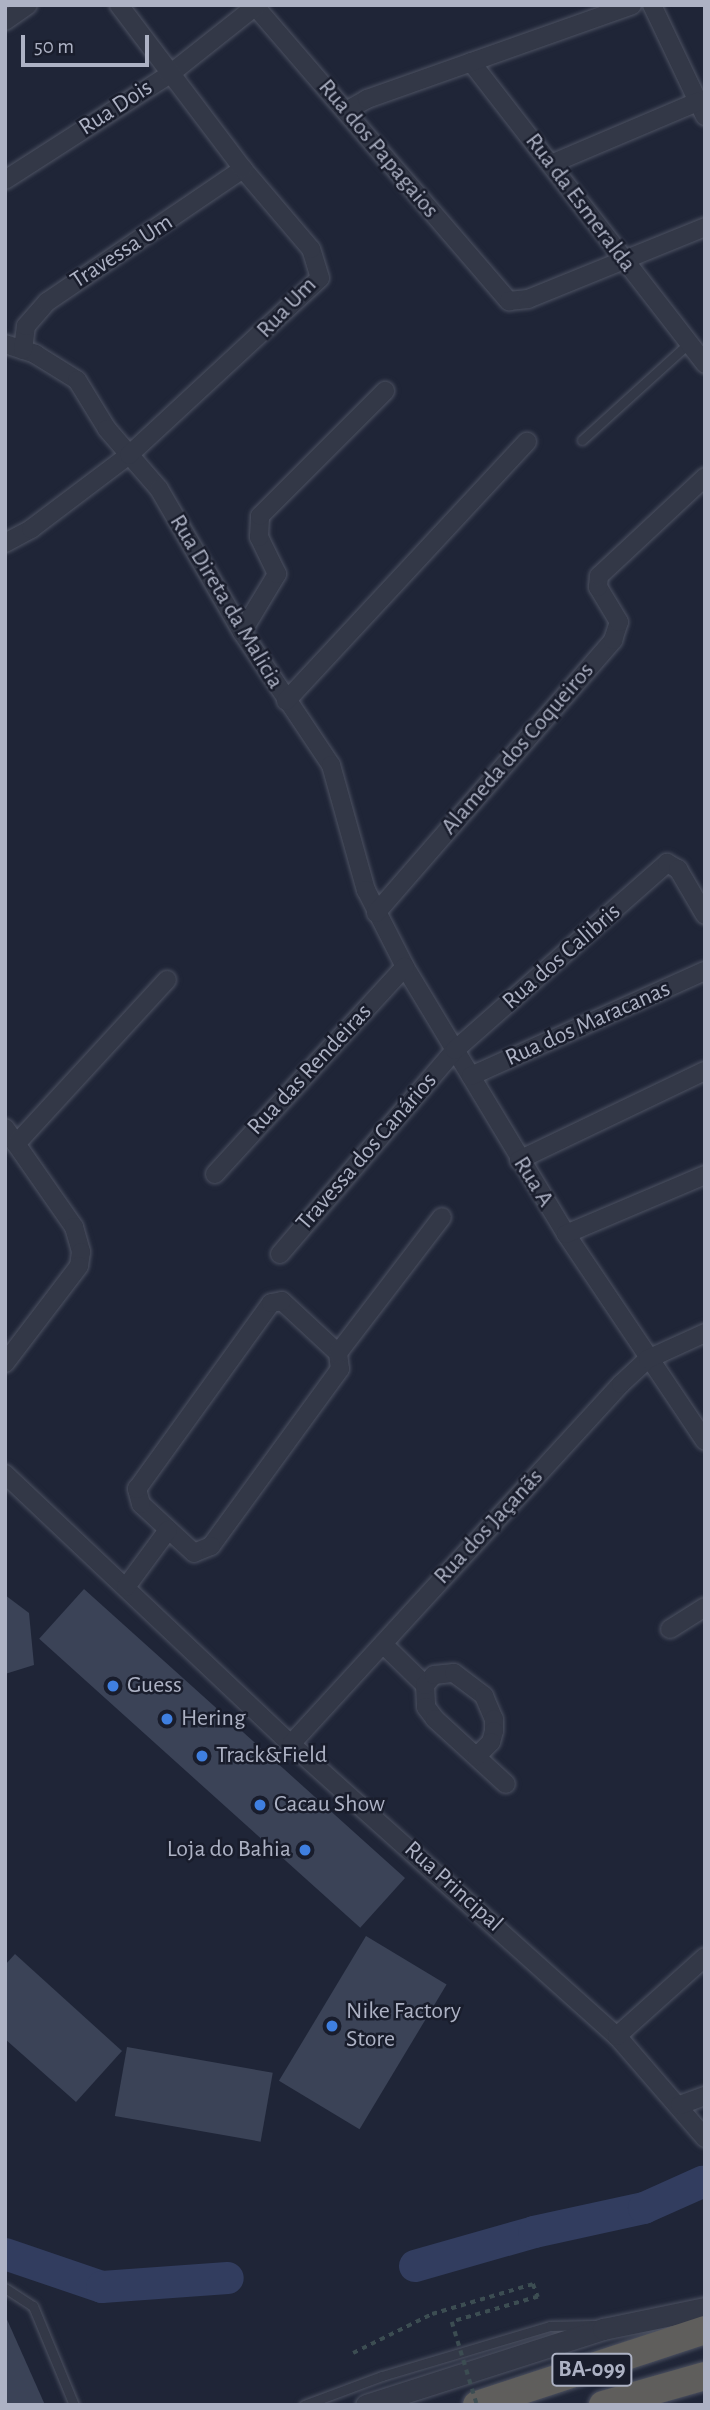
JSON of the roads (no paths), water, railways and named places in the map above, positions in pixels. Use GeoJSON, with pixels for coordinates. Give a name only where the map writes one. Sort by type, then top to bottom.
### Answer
{"type":"FeatureCollection","features":[{"type":"Feature","properties":{"kind":"highway","name":"BA-099"},"geometry":{"type":"LineString","coordinates":[[477,2405],[631,2358],[705,2330]]}},
{"type":"Feature","properties":{"kind":"highway","name":"BA-099"},"geometry":{"type":"LineString","coordinates":[[603,2405],[705,2376]]}},
{"type":"Feature","properties":{"kind":"street"},"geometry":{"type":"LineString","coordinates":[[5,21],[28,5]]}},
{"type":"Feature","properties":{"kind":"street","name":"Rua Um"},"geometry":{"type":"LineString","coordinates":[[119,5],[243,169],[311,249],[320,278],[129,455]]}},
{"type":"Feature","properties":{"kind":"street"},"geometry":{"type":"LineString","coordinates":[[348,110],[367,99],[632,5]]}},
{"type":"Feature","properties":{"kind":"street"},"geometry":{"type":"LineString","coordinates":[[551,164],[701,109],[652,5]]}},
{"type":"Feature","properties":{"kind":"street","name":"Rua Dois"},"geometry":{"type":"LineString","coordinates":[[5,180],[170,74],[255,6]]}},
{"type":"Feature","properties":{"kind":"street","name":"Rua dos Papagaios"},"geometry":{"type":"LineString","coordinates":[[255,6],[348,110],[500,294],[509,301],[528,299],[624,261]]}},
{"type":"Feature","properties":{"kind":"street","name":"Rua da Esmeralda"},"geometry":{"type":"LineString","coordinates":[[471,62],[705,364]]}},
{"type":"Feature","properties":{"kind":"street","name":"Travessa Um"},"geometry":{"type":"LineString","coordinates":[[23,350],[26,326],[47,302],[243,169]]}},
{"type":"Feature","properties":{"kind":"street"},"geometry":{"type":"LineString","coordinates":[[624,261],[705,227]]}},
{"type":"Feature","properties":{"kind":"street","name":"Rua Direta da Malicia"},"geometry":{"type":"LineString","coordinates":[[5,344],[23,350],[77,380],[107,429],[159,489],[242,632],[339,781],[376,913]]}},
{"type":"Feature","properties":{"kind":"street"},"geometry":{"type":"LineString","coordinates":[[242,632],[277,573],[259,537],[260,516],[386,391]]}},
{"type":"Feature","properties":{"kind":"street"},"geometry":{"type":"LineString","coordinates":[[286,701],[527,442]]}},
{"type":"Feature","properties":{"kind":"street"},"geometry":{"type":"LineString","coordinates":[[5,543],[31,529],[129,455]]}},
{"type":"Feature","properties":{"kind":"street","name":"Alameda dos Coqueiros"},"geometry":{"type":"LineString","coordinates":[[376,913],[613,640],[619,622],[598,587],[599,576],[705,477]]}},
{"type":"Feature","properties":{"kind":"street","name":"Rua dos Calibris"},"geometry":{"type":"LineString","coordinates":[[455,1050],[667,863],[678,869],[705,915]]}},
{"type":"Feature","properties":{"kind":"street","name":"Rua A"},"geometry":{"type":"LineString","coordinates":[[376,913],[519,1160],[648,1360],[705,1441]]}},
{"type":"Feature","properties":{"kind":"street","name":"Rua das Rendeiras"},"geometry":{"type":"LineString","coordinates":[[215,1174],[405,967]]}},
{"type":"Feature","properties":{"kind":"street","name":"Rua dos Maracanas"},"geometry":{"type":"LineString","coordinates":[[471,1076],[705,971]]}},
{"type":"Feature","properties":{"kind":"street"},"geometry":{"type":"LineString","coordinates":[[16,1143],[167,980]]}},
{"type":"Feature","properties":{"kind":"street","name":"Travessa dos Canários"},"geometry":{"type":"LineString","coordinates":[[279,1254],[455,1050]]}},
{"type":"Feature","properties":{"kind":"street"},"geometry":{"type":"LineString","coordinates":[[519,1160],[705,1071]]}},
{"type":"Feature","properties":{"kind":"street"},"geometry":{"type":"LineString","coordinates":[[5,1128],[74,1227],[82,1252],[79,1266],[5,1363]]}},
{"type":"Feature","properties":{"kind":"street"},"geometry":{"type":"LineString","coordinates":[[566,1234],[705,1175]]}},
{"type":"Feature","properties":{"kind":"street"},"geometry":{"type":"LineString","coordinates":[[339,1361],[288,1304],[276,1301],[143,1476],[137,1497],[167,1530],[194,1553],[211,1546],[442,1217]]}},
{"type":"Feature","properties":{"kind":"street","name":"Rua dos Jaçanãs"},"geometry":{"type":"LineString","coordinates":[[291,1744],[621,1384],[648,1360],[705,1333]]}},
{"type":"Feature","properties":{"kind":"street","name":"Rua Principal"},"geometry":{"type":"LineString","coordinates":[[5,1474],[291,1744],[617,2036],[680,2105],[705,2138]]}},
{"type":"Feature","properties":{"kind":"street"},"geometry":{"type":"LineString","coordinates":[[126,1587],[167,1530]]}},
{"type":"Feature","properties":{"kind":"street"},"geometry":{"type":"LineString","coordinates":[[670,1629],[705,1607]]}},
{"type":"Feature","properties":{"kind":"street"},"geometry":{"type":"LineString","coordinates":[[383,1644],[425,1685],[426,1707],[435,1719],[506,1784]]}},
{"type":"Feature","properties":{"kind":"street"},"geometry":{"type":"LineString","coordinates":[[425,1685],[434,1675],[454,1673],[484,1696],[494,1719],[494,1731],[491,1742],[477,1756]]}},
{"type":"Feature","properties":{"kind":"street"},"geometry":{"type":"LineString","coordinates":[[617,2036],[705,1957]]}},
{"type":"Feature","properties":{"kind":"street"},"geometry":{"type":"LineString","coordinates":[[680,2105],[705,2096]]}},
{"type":"Feature","properties":{"kind":"street"},"geometry":{"type":"LineString","coordinates":[[366,2405],[613,2328],[705,2308]]}},
{"type":"Feature","properties":{"kind":"lane"},"geometry":{"type":"LineString","coordinates":[[582,440],[688,344]]}},
{"type":"Feature","properties":{"kind":"lane"},"geometry":{"type":"LineString","coordinates":[[5,2288],[33,2306],[74,2405]]}},
{"type":"Feature","properties":{"kind":"lane"},"geometry":{"type":"LineString","coordinates":[[304,2405],[370,2380],[550,2326],[613,2328]]}},
{"type":"Feature","properties":{"kind":"waterway"},"geometry":{"type":"LineString","coordinates":[[415,2266],[534,2232],[644,2208],[702,2182]]}},
{"type":"Feature","properties":{"kind":"waterway"},"geometry":{"type":"LineString","coordinates":[[5,2254],[102,2287],[228,2278]]}},
{"type":"Feature","properties":{"kind":"place","name":"Guess"},"geometry":{"type":"Point","coordinates":[113,1686]}},
{"type":"Feature","properties":{"kind":"place","name":"Hering"},"geometry":{"type":"Point","coordinates":[167,1719]}},
{"type":"Feature","properties":{"kind":"place","name":"Track&Field"},"geometry":{"type":"Point","coordinates":[202,1756]}},
{"type":"Feature","properties":{"kind":"place","name":"Cacau Show"},"geometry":{"type":"Point","coordinates":[260,1805]}},
{"type":"Feature","properties":{"kind":"place","name":"Loja do Bahia"},"geometry":{"type":"Point","coordinates":[305,1850]}},
{"type":"Feature","properties":{"kind":"place","name":"Nike Factory Store"},"geometry":{"type":"Point","coordinates":[332,2026]}}]}
